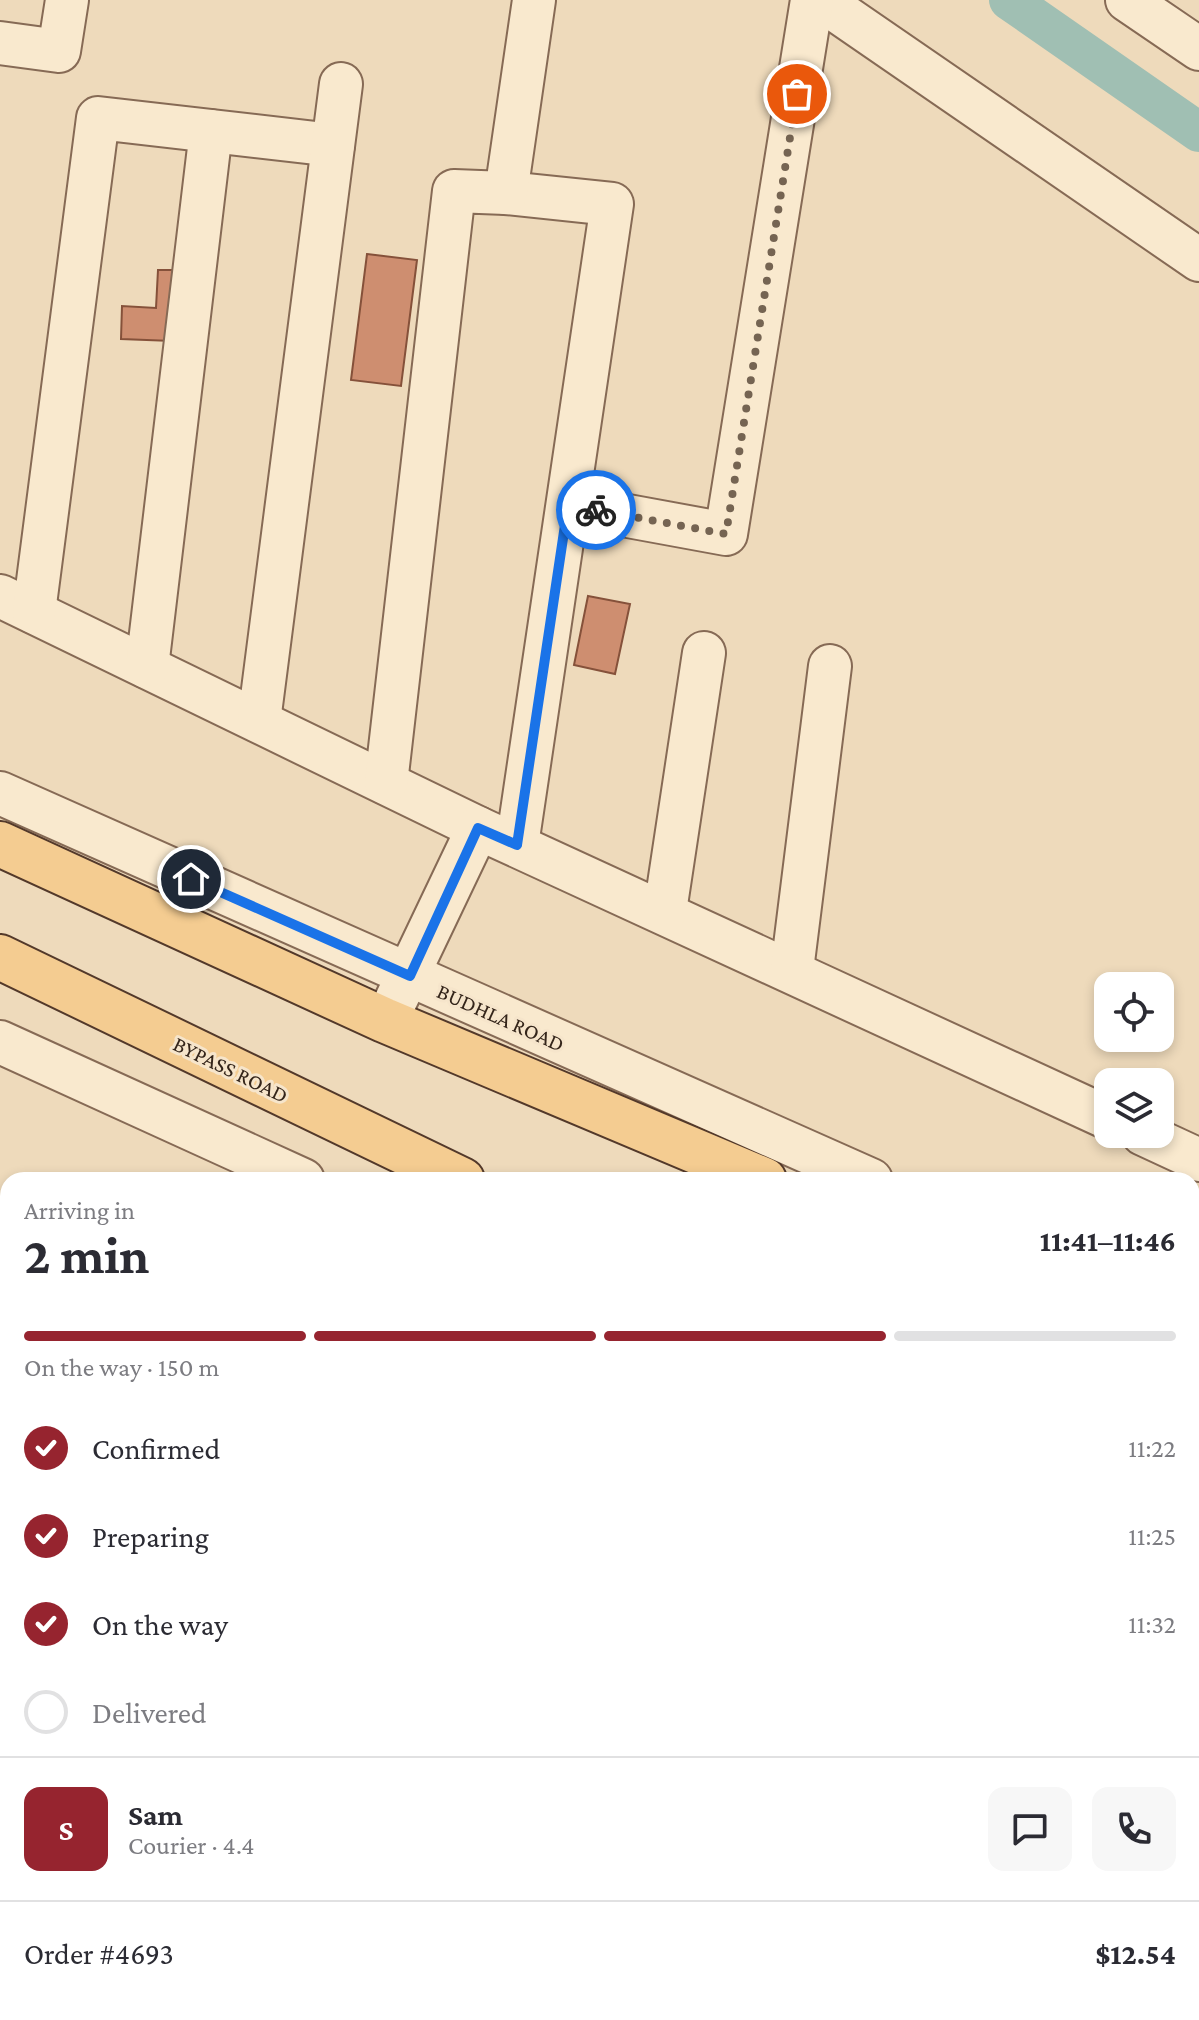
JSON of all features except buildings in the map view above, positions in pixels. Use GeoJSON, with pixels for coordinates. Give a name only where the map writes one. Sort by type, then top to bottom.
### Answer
{"type":"FeatureCollection","features":[{"type":"Feature","properties":{"kind":"main road"},"geometry":{"type":"LineString","coordinates":[[0,844],[384,1020],[745,1172]]}},
{"type":"Feature","properties":{"kind":"main road","name":"BYPASS ROAD"},"geometry":{"type":"LineString","coordinates":[[0,957],[445,1172]]}},
{"type":"Feature","properties":{"kind":"street"},"geometry":{"type":"LineString","coordinates":[[0,43],[59,51],[67,0]]}},
{"type":"Feature","properties":{"kind":"street"},"geometry":{"type":"LineString","coordinates":[[506,193],[534,0]]}},
{"type":"Feature","properties":{"kind":"street"},"geometry":{"type":"LineString","coordinates":[[568,505],[726,534],[812,0]]}},
{"type":"Feature","properties":{"kind":"street"},"geometry":{"type":"LineString","coordinates":[[821,0],[1199,260]]}},
{"type":"Feature","properties":{"kind":"street"},"geometry":{"type":"LineString","coordinates":[[1127,0],[1199,49]]}},
{"type":"Feature","properties":{"kind":"street"},"geometry":{"type":"LineString","coordinates":[[259,721],[341,84]]}},
{"type":"Feature","properties":{"kind":"street"},"geometry":{"type":"LineString","coordinates":[[333,145],[98,118],[17,604],[478,828],[665,911],[1094,1111]]}},
{"type":"Feature","properties":{"kind":"street"},"geometry":{"type":"LineString","coordinates":[[147,667],[211,131]]}},
{"type":"Feature","properties":{"kind":"street"},"geometry":{"type":"LineString","coordinates":[[386,783],[454,191],[612,204],[517,845]]}},
{"type":"Feature","properties":{"kind":"street"},"geometry":{"type":"LineString","coordinates":[[665,911],[704,653]]}},
{"type":"Feature","properties":{"kind":"street"},"geometry":{"type":"LineString","coordinates":[[792,970],[830,666]]}},
{"type":"Feature","properties":{"kind":"street","name":"BUDHLA ROAD"},"geometry":{"type":"LineString","coordinates":[[0,793],[853,1172]]}},
{"type":"Feature","properties":{"kind":"street"},"geometry":{"type":"LineString","coordinates":[[384,1020],[410,976],[478,828]]}},
{"type":"Feature","properties":{"kind":"street"},"geometry":{"type":"LineString","coordinates":[[0,1042],[285,1172]]}},
{"type":"Feature","properties":{"kind":"street"},"geometry":{"type":"LineString","coordinates":[[1173,1148],[1199,1160]]}},
{"type":"Feature","properties":{"kind":"waterway"},"geometry":{"type":"LineString","coordinates":[[1009,0],[1199,132]]}},
{"type":"Feature","properties":{"kind":"way so far"},"geometry":{"type":"LineString","coordinates":[[596,510],[726,534],[797,94]]}},
{"type":"Feature","properties":{"kind":"route"},"geometry":{"type":"LineString","coordinates":[[191,879],[410,976],[478,828],[517,845],[568,505],[596,510]]}}]}
